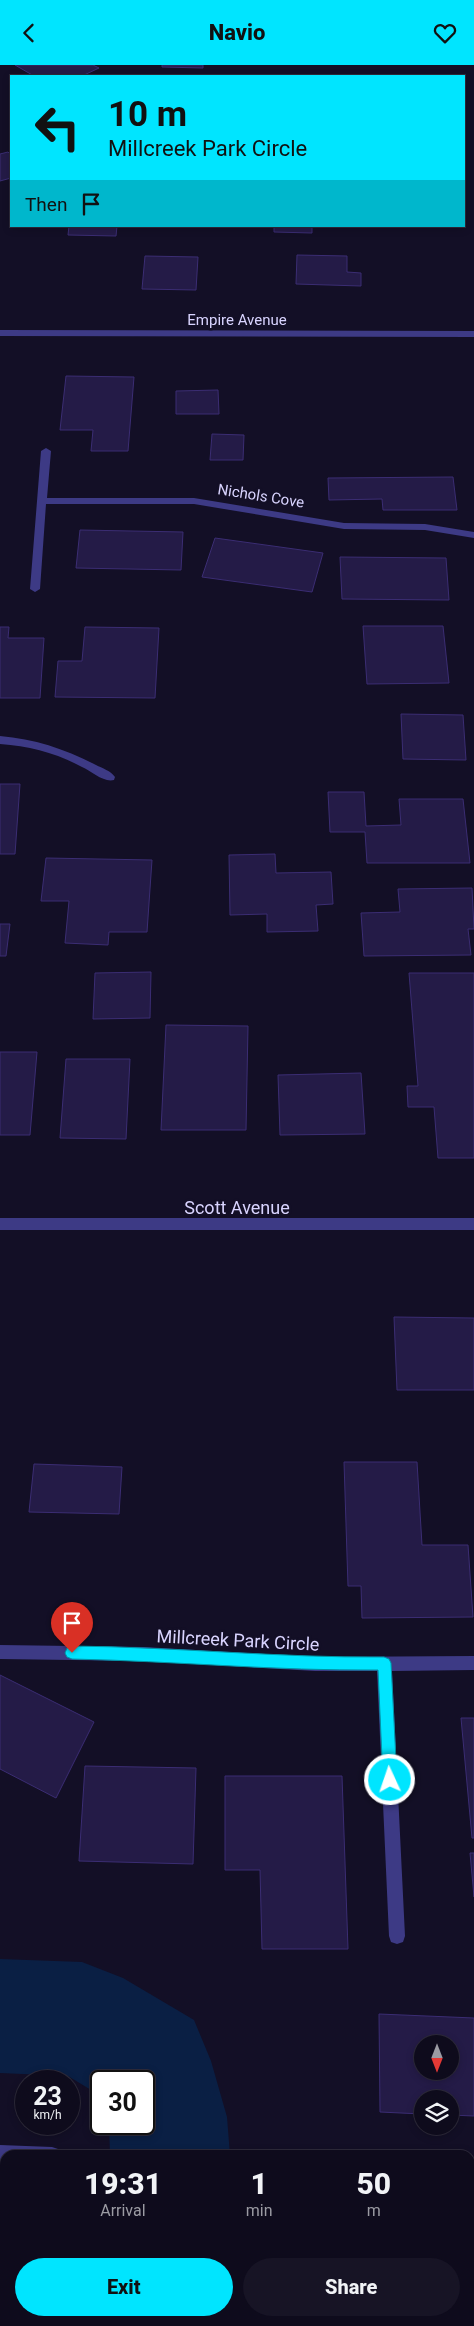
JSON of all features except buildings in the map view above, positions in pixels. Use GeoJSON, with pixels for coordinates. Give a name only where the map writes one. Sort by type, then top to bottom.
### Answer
{"type":"FeatureCollection","features":[{"type":"Feature","properties":{"kind":"street","name":"Empire Avenue"},"geometry":{"type":"LineString","coordinates":[[0,333],[474,334]]}},
{"type":"Feature","properties":{"kind":"street"},"geometry":{"type":"LineString","coordinates":[[35,589],[46,451]]}},
{"type":"Feature","properties":{"kind":"street","name":"Nichols Cove"},"geometry":{"type":"LineString","coordinates":[[42,501],[194,501],[344,526],[424,527],[474,535]]}},
{"type":"Feature","properties":{"kind":"street"},"geometry":{"type":"LineString","coordinates":[[0,740],[23,741],[69,755],[110,777]]}},
{"type":"Feature","properties":{"kind":"street","name":"Scott Avenue"},"geometry":{"type":"LineString","coordinates":[[0,1224],[474,1224]]}},
{"type":"Feature","properties":{"kind":"street","name":"Millcreek Park Circle"},"geometry":{"type":"LineString","coordinates":[[0,1652],[144,1654],[315,1664],[474,1663]]}},
{"type":"Feature","properties":{"kind":"street"},"geometry":{"type":"LineString","coordinates":[[384,1663],[397,1936]]}},
{"type":"Feature","properties":{"kind":"waterway"},"geometry":{"type":"LineString","coordinates":[[0,2016],[82,2019],[153,2061],[168,2117],[170,2150]]}},
{"type":"Feature","properties":{"kind":"route"},"geometry":{"type":"LineString","coordinates":[[72,1653],[144,1654],[315,1664],[384,1663],[390,1780]]}}]}
